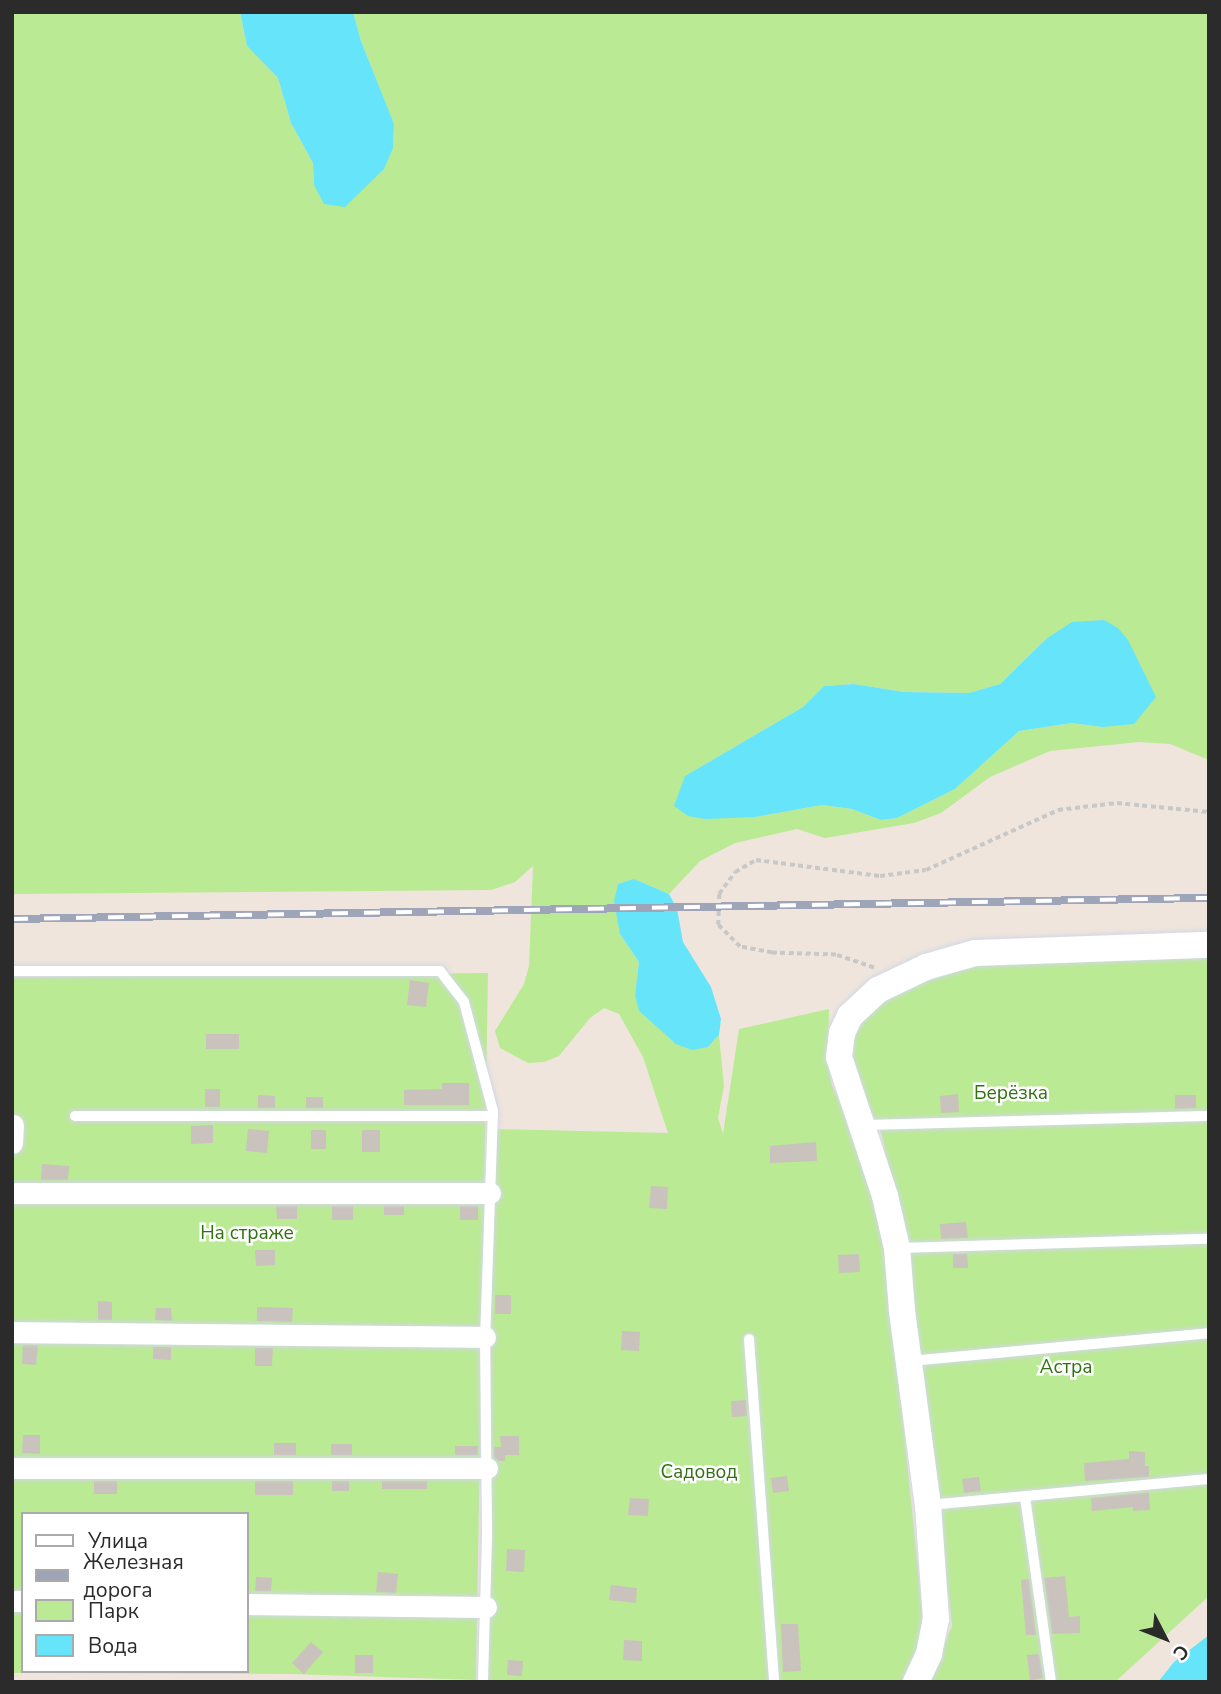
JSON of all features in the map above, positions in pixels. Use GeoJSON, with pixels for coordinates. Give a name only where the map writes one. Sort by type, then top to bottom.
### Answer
{"type":"FeatureCollection","features":[{"type":"Feature","properties":{"kind":"street"},"geometry":{"type":"LineString","coordinates":[[916,1682],[929,1654],[936,1619],[928,1506],[897,1248],[885,1196],[839,1057],[842,1033],[850,1016],[863,1002],[902,978],[926,967],[975,953],[1209,945]]}},
{"type":"Feature","properties":{"kind":"street"},"geometry":{"type":"LineString","coordinates":[[12,1192],[490,1193]]}},
{"type":"Feature","properties":{"kind":"street"},"geometry":{"type":"LineString","coordinates":[[12,1332],[485,1336]]}},
{"type":"Feature","properties":{"kind":"street"},"geometry":{"type":"LineString","coordinates":[[12,1468],[487,1468]]}},
{"type":"Feature","properties":{"kind":"street"},"geometry":{"type":"LineString","coordinates":[[248,1604],[486,1607]]}},
{"type":"Feature","properties":{"kind":"lane"},"geometry":{"type":"LineString","coordinates":[[12,971],[440,971],[464,1002],[493,1115],[485,1336],[487,1468],[483,1682]]}},
{"type":"Feature","properties":{"kind":"lane"},"geometry":{"type":"LineString","coordinates":[[75,1116],[493,1115]]}},
{"type":"Feature","properties":{"kind":"lane"},"geometry":{"type":"LineString","coordinates":[[862,1125],[1209,1116]]}},
{"type":"Feature","properties":{"kind":"lane"},"geometry":{"type":"LineString","coordinates":[[897,1248],[1209,1239]]}},
{"type":"Feature","properties":{"kind":"lane"},"geometry":{"type":"LineString","coordinates":[[910,1361],[1209,1333]]}},
{"type":"Feature","properties":{"kind":"lane"},"geometry":{"type":"LineString","coordinates":[[749,1339],[774,1682]]}},
{"type":"Feature","properties":{"kind":"lane"},"geometry":{"type":"LineString","coordinates":[[928,1506],[1209,1479]]}},
{"type":"Feature","properties":{"kind":"lane"},"geometry":{"type":"LineString","coordinates":[[1026,1497],[1051,1682]]}},
{"type":"Feature","properties":{"kind":"path"},"geometry":{"type":"LineString","coordinates":[[902,978],[836,956],[772,953],[740,947],[718,925],[719,894],[735,872],[756,860],[880,876],[926,870],[1058,810],[1117,803],[1209,812]]}},
{"type":"Feature","properties":{"kind":"green space","name":"Садовод"},"geometry":{"type":"Polygon","coordinates":[[[12,12],[240,12],[247,46],[278,78],[291,123],[313,163],[314,185],[393,148],[394,125],[361,41],[353,12],[1209,12],[1209,760],[1170,744],[1139,742],[1050,751],[990,777],[941,813],[914,823],[825,838],[797,829],[735,843],[700,861],[669,894],[634,879],[620,934],[639,962],[635,995],[708,1047],[719,1035],[724,1086],[718,1118],[723,1134],[739,1029],[829,1009],[828,1064],[832,1085],[880,1194],[923,1617],[920,1641],[902,1682],[488,1680],[493,1129],[668,1133],[643,1057],[619,1014],[604,1008],[590,1018],[559,1056],[544,1062],[528,1063],[500,1048],[495,1031],[524,984],[529,966],[533,866],[515,882],[491,890],[12,894],[12,12]],[[1046,639],[1000,684],[969,693],[904,692],[854,684],[824,686],[803,707],[685,776],[755,817],[822,805],[852,809],[881,820],[897,818],[955,789],[1019,731],[1072,723],[1102,727],[1046,639]]]}},
{"type":"Feature","properties":{"kind":"green space"},"geometry":{"type":"Polygon","coordinates":[[[1209,958],[1209,1596],[1115,1682],[928,1682],[952,1626],[906,1243],[881,1132],[845,1058],[867,1002],[980,960],[1209,958]]]}},
{"type":"Feature","properties":{"kind":"green space","name":"На страже"},"geometry":{"type":"Polygon","coordinates":[[[488,973],[476,1680],[292,1674],[12,1673],[12,977],[488,973]]]}},
{"type":"Feature","properties":{"kind":"water"},"geometry":{"type":"Polygon","coordinates":[[[240,12],[353,12],[361,41],[394,124],[393,148],[384,169],[345,207],[324,204],[314,185],[313,163],[291,123],[278,78],[247,46],[240,12]]]}},
{"type":"Feature","properties":{"kind":"water"},"geometry":{"type":"Polygon","coordinates":[[[1104,620],[1118,628],[1128,640],[1156,697],[1134,724],[1102,727],[1072,723],[1019,731],[955,789],[897,818],[881,820],[852,809],[822,805],[755,817],[705,819],[688,816],[674,806],[685,776],[803,707],[824,686],[854,684],[904,692],[969,693],[1000,684],[1046,639],[1072,622],[1104,620]]]}},
{"type":"Feature","properties":{"kind":"water"},"geometry":{"type":"Polygon","coordinates":[[[634,879],[669,894],[677,909],[683,942],[711,987],[721,1019],[719,1035],[708,1047],[692,1050],[676,1044],[639,1011],[635,995],[639,962],[620,934],[614,901],[618,884],[634,879]]]}},
{"type":"Feature","properties":{"kind":"water"},"geometry":{"type":"Polygon","coordinates":[[[1209,1635],[1209,1682],[1158,1682],[1174,1662],[1209,1635]]]}},
{"type":"Feature","properties":{"kind":"building"},"geometry":{"type":"Polygon","coordinates":[[[410,980],[429,983],[426,1007],[407,1005],[410,980]]]}},
{"type":"Feature","properties":{"kind":"building"},"geometry":{"type":"Polygon","coordinates":[[[206,1034],[239,1034],[239,1049],[206,1049],[206,1034]]]}},
{"type":"Feature","properties":{"kind":"building"},"geometry":{"type":"Polygon","coordinates":[[[442,1083],[469,1083],[469,1105],[404,1105],[404,1090],[442,1089],[442,1083]]]}},
{"type":"Feature","properties":{"kind":"building"},"geometry":{"type":"Polygon","coordinates":[[[205,1089],[220,1089],[220,1107],[205,1107],[205,1089]]]}},
{"type":"Feature","properties":{"kind":"building"},"geometry":{"type":"Polygon","coordinates":[[[958,1094],[959,1112],[941,1113],[940,1096],[958,1094]]]}},
{"type":"Feature","properties":{"kind":"building"},"geometry":{"type":"Polygon","coordinates":[[[258,1095],[275,1096],[275,1108],[258,1108],[258,1095]]]}},
{"type":"Feature","properties":{"kind":"building"},"geometry":{"type":"Polygon","coordinates":[[[1175,1095],[1196,1095],[1196,1108],[1175,1109],[1175,1095]]]}},
{"type":"Feature","properties":{"kind":"building"},"geometry":{"type":"Polygon","coordinates":[[[306,1097],[323,1097],[323,1108],[306,1108],[306,1097]]]}},
{"type":"Feature","properties":{"kind":"building"},"geometry":{"type":"Polygon","coordinates":[[[213,1125],[213,1143],[191,1144],[191,1126],[213,1125]]]}},
{"type":"Feature","properties":{"kind":"building"},"geometry":{"type":"Polygon","coordinates":[[[248,1129],[269,1131],[267,1153],[246,1151],[248,1129]]]}},
{"type":"Feature","properties":{"kind":"building"},"geometry":{"type":"Polygon","coordinates":[[[311,1130],[326,1130],[326,1149],[311,1149],[311,1130]]]}},
{"type":"Feature","properties":{"kind":"building"},"geometry":{"type":"Polygon","coordinates":[[[362,1130],[380,1130],[380,1152],[362,1152],[362,1130]]]}},
{"type":"Feature","properties":{"kind":"building"},"geometry":{"type":"Polygon","coordinates":[[[816,1142],[817,1161],[770,1163],[770,1146],[816,1142]]]}},
{"type":"Feature","properties":{"kind":"building"},"geometry":{"type":"Polygon","coordinates":[[[42,1164],[69,1166],[68,1180],[41,1180],[42,1164]]]}},
{"type":"Feature","properties":{"kind":"building"},"geometry":{"type":"Polygon","coordinates":[[[651,1186],[668,1187],[667,1209],[649,1208],[651,1186]]]}},
{"type":"Feature","properties":{"kind":"building"},"geometry":{"type":"Polygon","coordinates":[[[276,1206],[297,1206],[297,1219],[277,1219],[276,1206]]]}},
{"type":"Feature","properties":{"kind":"building"},"geometry":{"type":"Polygon","coordinates":[[[332,1206],[353,1206],[353,1220],[332,1220],[332,1206]]]}},
{"type":"Feature","properties":{"kind":"building"},"geometry":{"type":"Polygon","coordinates":[[[384,1206],[404,1206],[404,1215],[384,1215],[384,1206]]]}},
{"type":"Feature","properties":{"kind":"building"},"geometry":{"type":"Polygon","coordinates":[[[460,1206],[478,1206],[478,1220],[460,1220],[460,1206]]]}},
{"type":"Feature","properties":{"kind":"building"},"geometry":{"type":"Polygon","coordinates":[[[966,1222],[968,1238],[941,1239],[940,1224],[966,1222]]]}},
{"type":"Feature","properties":{"kind":"building"},"geometry":{"type":"Polygon","coordinates":[[[255,1250],[275,1250],[275,1265],[256,1266],[255,1250]]]}},
{"type":"Feature","properties":{"kind":"building"},"geometry":{"type":"Polygon","coordinates":[[[859,1254],[860,1272],[839,1273],[838,1255],[859,1254]]]}},
{"type":"Feature","properties":{"kind":"building"},"geometry":{"type":"Polygon","coordinates":[[[953,1254],[967,1254],[968,1268],[953,1268],[953,1254]]]}},
{"type":"Feature","properties":{"kind":"building"},"geometry":{"type":"Polygon","coordinates":[[[495,1295],[511,1295],[511,1314],[495,1314],[495,1295]]]}},
{"type":"Feature","properties":{"kind":"building"},"geometry":{"type":"Polygon","coordinates":[[[98,1301],[112,1302],[112,1320],[98,1320],[98,1301]]]}},
{"type":"Feature","properties":{"kind":"building"},"geometry":{"type":"Polygon","coordinates":[[[257,1307],[293,1308],[292,1322],[257,1321],[257,1307]]]}},
{"type":"Feature","properties":{"kind":"building"},"geometry":{"type":"Polygon","coordinates":[[[156,1308],[171,1308],[172,1321],[155,1320],[156,1308]]]}},
{"type":"Feature","properties":{"kind":"building"},"geometry":{"type":"Polygon","coordinates":[[[622,1331],[640,1332],[639,1351],[621,1350],[622,1331]]]}},
{"type":"Feature","properties":{"kind":"building"},"geometry":{"type":"Polygon","coordinates":[[[23,1345],[38,1345],[36,1365],[22,1364],[23,1345]]]}},
{"type":"Feature","properties":{"kind":"building"},"geometry":{"type":"Polygon","coordinates":[[[153,1347],[171,1347],[171,1360],[153,1359],[153,1347]]]}},
{"type":"Feature","properties":{"kind":"building"},"geometry":{"type":"Polygon","coordinates":[[[255,1348],[273,1348],[272,1366],[255,1366],[255,1348]]]}},
{"type":"Feature","properties":{"kind":"building"},"geometry":{"type":"Polygon","coordinates":[[[746,1400],[747,1416],[732,1417],[731,1401],[746,1400]]]}},
{"type":"Feature","properties":{"kind":"building"},"geometry":{"type":"Polygon","coordinates":[[[23,1435],[40,1435],[40,1454],[22,1453],[23,1435]]]}},
{"type":"Feature","properties":{"kind":"building"},"geometry":{"type":"Polygon","coordinates":[[[500,1436],[519,1436],[519,1455],[505,1455],[505,1461],[498,1461],[494,1457],[494,1447],[501,1447],[500,1436]]]}},
{"type":"Feature","properties":{"kind":"building"},"geometry":{"type":"Polygon","coordinates":[[[274,1443],[296,1443],[296,1455],[274,1455],[274,1443]]]}},
{"type":"Feature","properties":{"kind":"building"},"geometry":{"type":"Polygon","coordinates":[[[331,1444],[352,1444],[352,1455],[331,1455],[331,1444]]]}},
{"type":"Feature","properties":{"kind":"building"},"geometry":{"type":"Polygon","coordinates":[[[455,1446],[478,1446],[478,1455],[455,1455],[455,1446]]]}},
{"type":"Feature","properties":{"kind":"building"},"geometry":{"type":"Polygon","coordinates":[[[1129,1451],[1145,1452],[1145,1466],[1149,1466],[1149,1477],[1085,1481],[1084,1463],[1129,1459],[1129,1451]]]}},
{"type":"Feature","properties":{"kind":"building"},"geometry":{"type":"Polygon","coordinates":[[[787,1476],[789,1491],[773,1493],[771,1478],[787,1476]]]}},
{"type":"Feature","properties":{"kind":"building"},"geometry":{"type":"Polygon","coordinates":[[[979,1477],[981,1491],[964,1493],[962,1479],[979,1477]]]}},
{"type":"Feature","properties":{"kind":"building"},"geometry":{"type":"Polygon","coordinates":[[[94,1481],[117,1481],[117,1494],[94,1494],[94,1481]]]}},
{"type":"Feature","properties":{"kind":"building"},"geometry":{"type":"Polygon","coordinates":[[[255,1481],[293,1481],[293,1495],[255,1495],[255,1481]]]}},
{"type":"Feature","properties":{"kind":"building"},"geometry":{"type":"Polygon","coordinates":[[[332,1481],[349,1481],[349,1491],[332,1491],[332,1481]]]}},
{"type":"Feature","properties":{"kind":"building"},"geometry":{"type":"Polygon","coordinates":[[[382,1481],[427,1481],[427,1489],[382,1489],[382,1481]]]}},
{"type":"Feature","properties":{"kind":"building"},"geometry":{"type":"Polygon","coordinates":[[[1149,1492],[1150,1510],[1133,1511],[1133,1507],[1092,1511],[1091,1498],[1149,1492]]]}},
{"type":"Feature","properties":{"kind":"building"},"geometry":{"type":"Polygon","coordinates":[[[630,1498],[649,1499],[648,1516],[628,1515],[630,1498]]]}},
{"type":"Feature","properties":{"kind":"building"},"geometry":{"type":"Polygon","coordinates":[[[507,1549],[525,1550],[524,1572],[506,1571],[507,1549]]]}},
{"type":"Feature","properties":{"kind":"building"},"geometry":{"type":"Polygon","coordinates":[[[378,1572],[398,1574],[396,1593],[376,1592],[378,1572]]]}},
{"type":"Feature","properties":{"kind":"building"},"geometry":{"type":"Polygon","coordinates":[[[1065,1576],[1069,1617],[1080,1616],[1080,1633],[1052,1634],[1044,1578],[1065,1576]]]}},
{"type":"Feature","properties":{"kind":"building"},"geometry":{"type":"Polygon","coordinates":[[[256,1577],[272,1578],[271,1591],[255,1591],[256,1577]]]}},
{"type":"Feature","properties":{"kind":"building"},"geometry":{"type":"Polygon","coordinates":[[[1029,1579],[1036,1635],[1026,1635],[1021,1580],[1029,1579]]]}},
{"type":"Feature","properties":{"kind":"building"},"geometry":{"type":"Polygon","coordinates":[[[611,1585],[637,1588],[636,1603],[609,1600],[611,1585]]]}},
{"type":"Feature","properties":{"kind":"building"},"geometry":{"type":"Polygon","coordinates":[[[781,1624],[798,1624],[801,1671],[783,1672],[781,1624]]]}},
{"type":"Feature","properties":{"kind":"building"},"geometry":{"type":"Polygon","coordinates":[[[624,1640],[642,1641],[642,1661],[623,1660],[624,1640]]]}},
{"type":"Feature","properties":{"kind":"building"},"geometry":{"type":"Polygon","coordinates":[[[311,1642],[323,1652],[304,1674],[292,1663],[311,1642]]]}},
{"type":"Feature","properties":{"kind":"building"},"geometry":{"type":"Polygon","coordinates":[[[1039,1654],[1043,1678],[1030,1680],[1027,1655],[1039,1654]]]}},
{"type":"Feature","properties":{"kind":"building"},"geometry":{"type":"Polygon","coordinates":[[[355,1655],[373,1655],[373,1673],[355,1673],[355,1655]]]}},
{"type":"Feature","properties":{"kind":"building"},"geometry":{"type":"Polygon","coordinates":[[[508,1660],[523,1661],[522,1676],[507,1675],[508,1660]]]}},
{"type":"Feature","properties":{"kind":"railway"},"geometry":{"type":"LineString","coordinates":[[12,919],[1209,898]]}},
{"type":"Feature","properties":{"kind":"park label","name":"Берёзка"},"geometry":{"type":"Point","coordinates":[1011,1094]}},
{"type":"Feature","properties":{"kind":"park label","name":"Астра"},"geometry":{"type":"Point","coordinates":[1066,1368]}}]}
